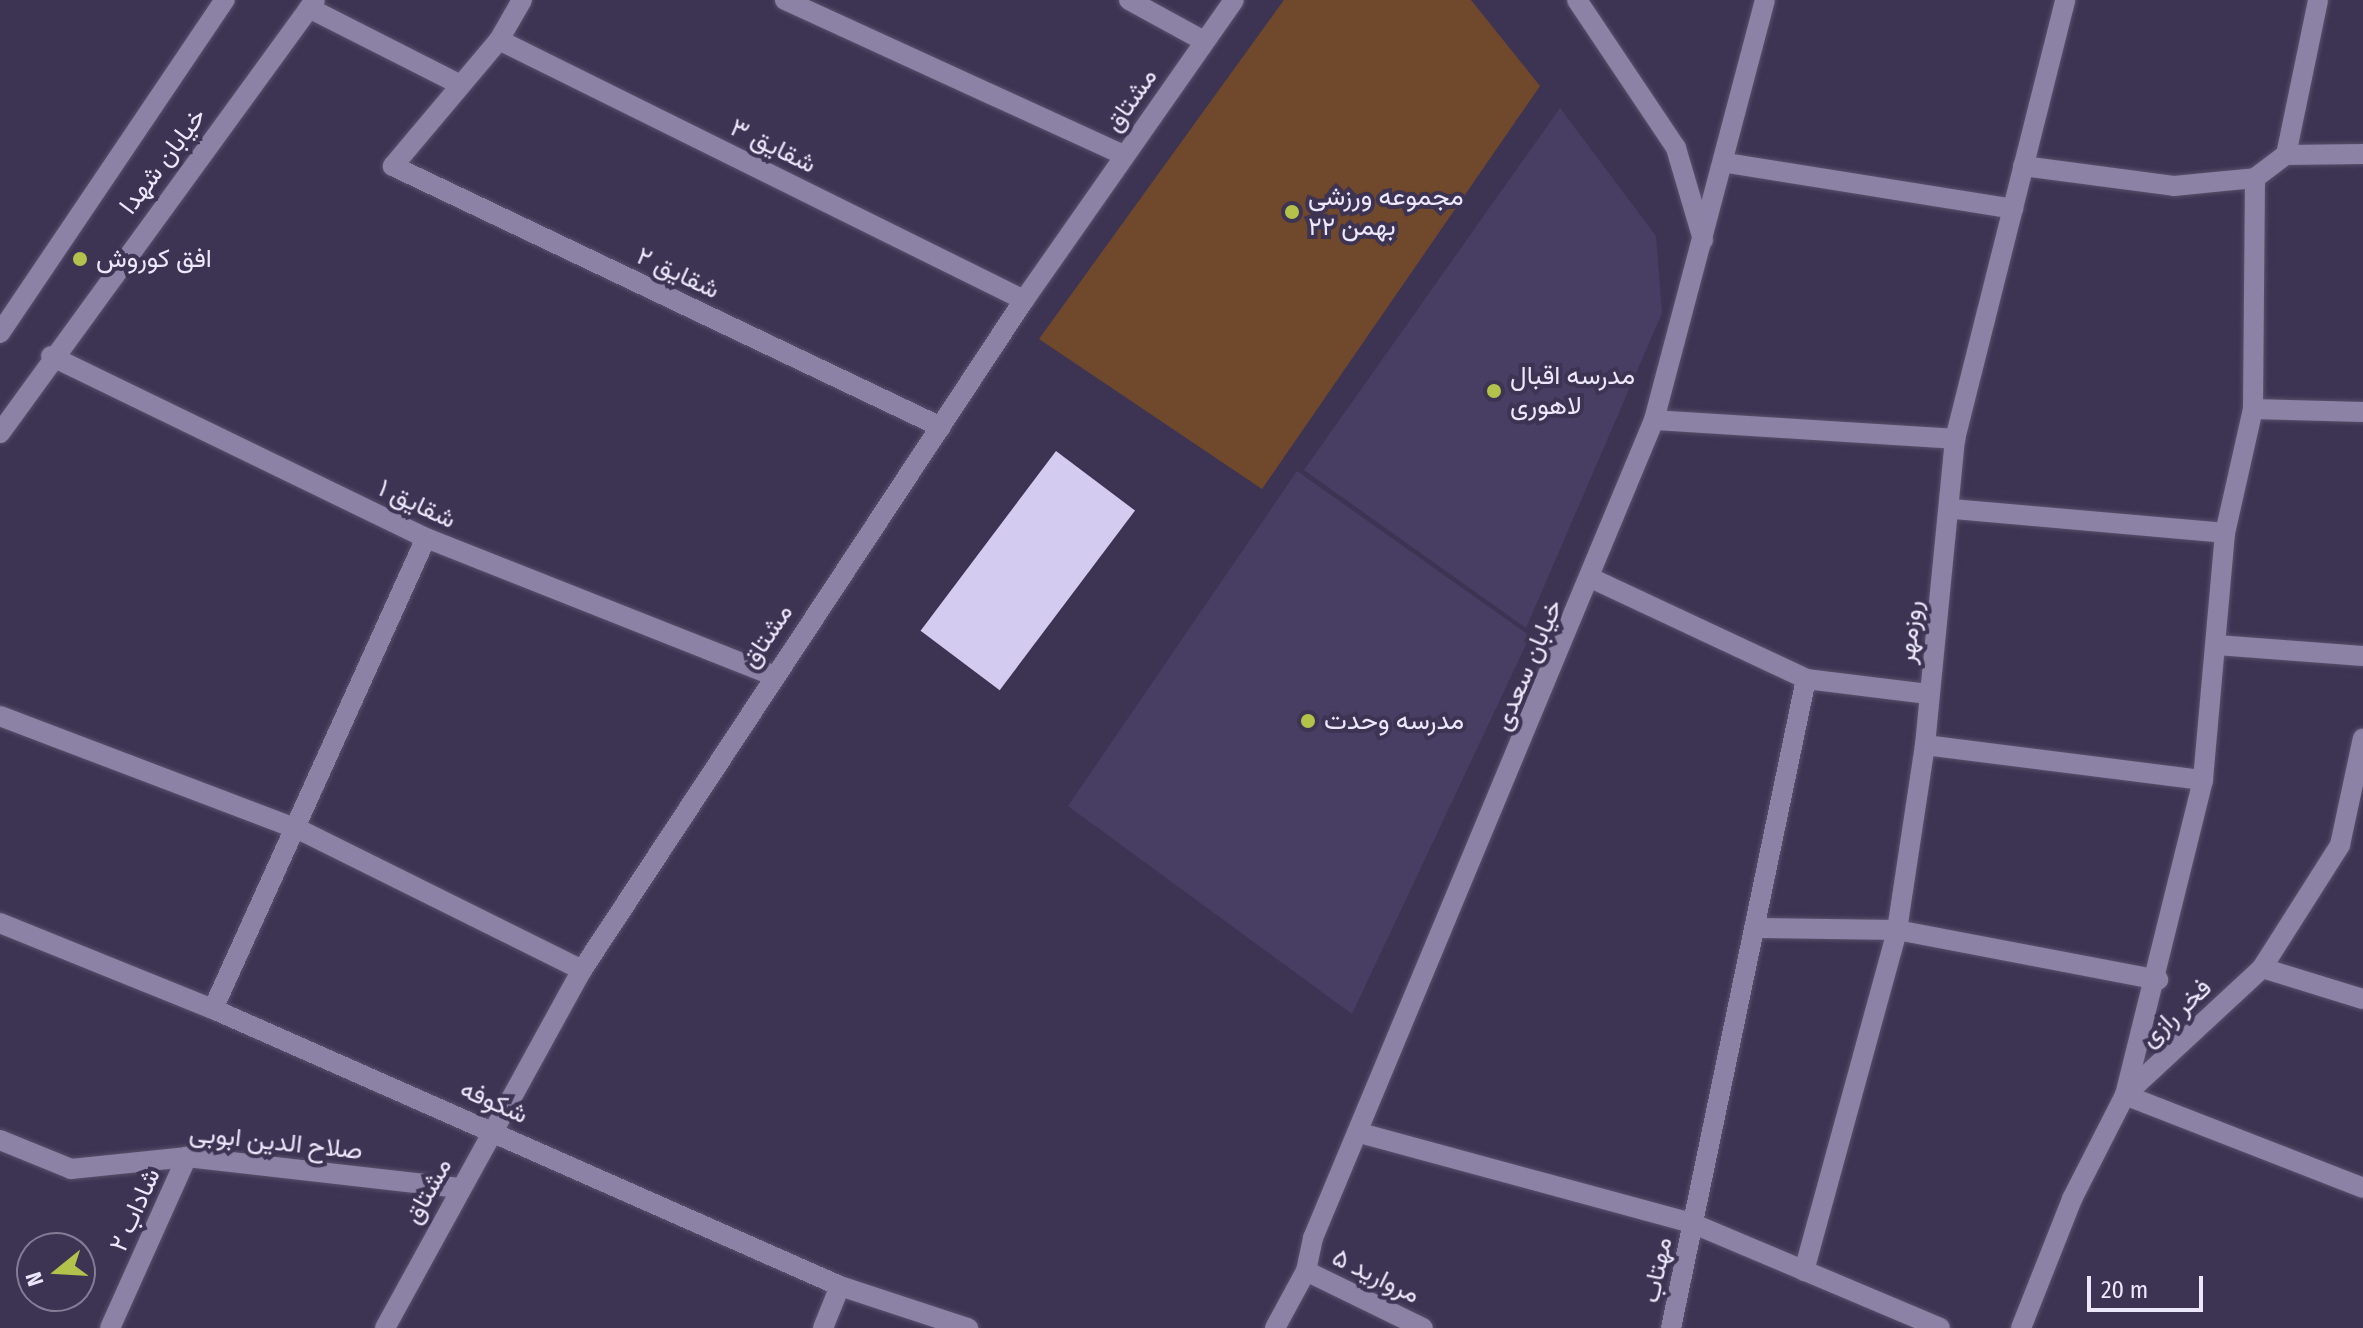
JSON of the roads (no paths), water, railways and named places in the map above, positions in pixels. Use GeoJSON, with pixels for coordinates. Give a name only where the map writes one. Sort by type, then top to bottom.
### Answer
{"type":"FeatureCollection","features":[{"type":"Feature","properties":{"kind":"street","name":"خیابان شهدا"},"geometry":{"type":"LineString","coordinates":[[0,333],[225,0]]}},
{"type":"Feature","properties":{"kind":"street"},"geometry":{"type":"LineString","coordinates":[[312,4],[457,83],[499,40],[522,0]]}},
{"type":"Feature","properties":{"kind":"street"},"geometry":{"type":"LineString","coordinates":[[785,0],[1124,155]]}},
{"type":"Feature","properties":{"kind":"street"},"geometry":{"type":"LineString","coordinates":[[1129,0],[1204,41]]}},
{"type":"Feature","properties":{"kind":"street","name":"مشتاق"},"geometry":{"type":"LineString","coordinates":[[385,1328],[457,1188],[494,1130],[582,970],[772,675],[1024,300],[1234,0]]}},
{"type":"Feature","properties":{"kind":"street"},"geometry":{"type":"LineString","coordinates":[[1577,0],[1676,148],[1703,240]]}},
{"type":"Feature","properties":{"kind":"street","name":"خیابان سعدی"},"geometry":{"type":"LineString","coordinates":[[1275,1328],[1306,1271],[1313,1238],[1593,579],[1654,420],[1727,163],[1765,0]]}},
{"type":"Feature","properties":{"kind":"street","name":"روزمهر"},"geometry":{"type":"LineString","coordinates":[[1804,1271],[1897,930],[1925,745],[1928,694],[1953,509],[1955,439],[2065,0]]}},
{"type":"Feature","properties":{"kind":"street"},"geometry":{"type":"LineString","coordinates":[[2286,155],[2318,0]]}},
{"type":"Feature","properties":{"kind":"street","name":"خیابان شهدا"},"geometry":{"type":"LineString","coordinates":[[0,433],[51,356],[312,4]]}},
{"type":"Feature","properties":{"kind":"street","name":"شقایق ۳"},"geometry":{"type":"LineString","coordinates":[[499,40],[1024,300]]}},
{"type":"Feature","properties":{"kind":"street","name":"شقایق ۲"},"geometry":{"type":"LineString","coordinates":[[457,83],[393,166],[941,427]]}},
{"type":"Feature","properties":{"kind":"street"},"geometry":{"type":"LineString","coordinates":[[2023,166],[2174,186],[2255,178],[2286,155],[2363,154]]}},
{"type":"Feature","properties":{"kind":"street"},"geometry":{"type":"LineString","coordinates":[[1727,163],[2013,209]]}},
{"type":"Feature","properties":{"kind":"street"},"geometry":{"type":"LineString","coordinates":[[2255,178],[2253,409],[2225,533],[2203,780],[2158,980],[2125,1095],[2363,1188]]}},
{"type":"Feature","properties":{"kind":"street","name":"شقایق ۱"},"geometry":{"type":"LineString","coordinates":[[51,356],[426,538],[772,675]]}},
{"type":"Feature","properties":{"kind":"street"},"geometry":{"type":"LineString","coordinates":[[2253,409],[2363,412]]}},
{"type":"Feature","properties":{"kind":"street"},"geometry":{"type":"LineString","coordinates":[[1654,420],[1955,439]]}},
{"type":"Feature","properties":{"kind":"street"},"geometry":{"type":"LineString","coordinates":[[1953,509],[2225,533]]}},
{"type":"Feature","properties":{"kind":"street"},"geometry":{"type":"LineString","coordinates":[[213,1009],[300,830],[426,538]]}},
{"type":"Feature","properties":{"kind":"street"},"geometry":{"type":"LineString","coordinates":[[1593,579],[1806,679],[1928,694]]}},
{"type":"Feature","properties":{"kind":"street"},"geometry":{"type":"LineString","coordinates":[[2217,645],[2363,656]]}},
{"type":"Feature","properties":{"kind":"street","name":"مهتاب"},"geometry":{"type":"LineString","coordinates":[[1671,1328],[1760,928],[1806,679]]}},
{"type":"Feature","properties":{"kind":"street"},"geometry":{"type":"LineString","coordinates":[[0,716],[300,830],[582,970]]}},
{"type":"Feature","properties":{"kind":"street","name":"فخر رازی"},"geometry":{"type":"LineString","coordinates":[[2021,1328],[2072,1199],[2125,1095],[2262,968],[2340,845],[2363,738]]}},
{"type":"Feature","properties":{"kind":"street"},"geometry":{"type":"LineString","coordinates":[[1925,745],[2203,780]]}},
{"type":"Feature","properties":{"kind":"street","name":"شکوفه"},"geometry":{"type":"LineString","coordinates":[[0,923],[213,1009],[494,1130],[840,1286],[968,1328]]}},
{"type":"Feature","properties":{"kind":"street"},"geometry":{"type":"LineString","coordinates":[[1760,928],[1897,930],[2158,980]]}},
{"type":"Feature","properties":{"kind":"street"},"geometry":{"type":"LineString","coordinates":[[2262,968],[2363,999]]}},
{"type":"Feature","properties":{"kind":"street"},"geometry":{"type":"LineString","coordinates":[[1360,1133],[1694,1224],[1940,1328]]}},
{"type":"Feature","properties":{"kind":"street","name":"صلاح الدین ابوبی"},"geometry":{"type":"LineString","coordinates":[[0,1140],[71,1169],[187,1157],[457,1188]]}},
{"type":"Feature","properties":{"kind":"street","name":"شاداب ۲"},"geometry":{"type":"LineString","coordinates":[[110,1328],[187,1157]]}},
{"type":"Feature","properties":{"kind":"street","name":"مروارید ۵"},"geometry":{"type":"LineString","coordinates":[[1306,1271],[1423,1328]]}},
{"type":"Feature","properties":{"kind":"street"},"geometry":{"type":"LineString","coordinates":[[823,1328],[840,1286]]}},
{"type":"Feature","properties":{"kind":"place","name":"مجموعه ورزشی ۲۲ بهمن"},"geometry":{"type":"Point","coordinates":[1292,212]}},
{"type":"Feature","properties":{"kind":"place","name":"افق کوروش"},"geometry":{"type":"Point","coordinates":[80,259]}},
{"type":"Feature","properties":{"kind":"place","name":"مدرسه اقبال لاهوری"},"geometry":{"type":"Point","coordinates":[1494,391]}},
{"type":"Feature","properties":{"kind":"place","name":"مدرسه وحدت"},"geometry":{"type":"Point","coordinates":[1308,721]}}]}
